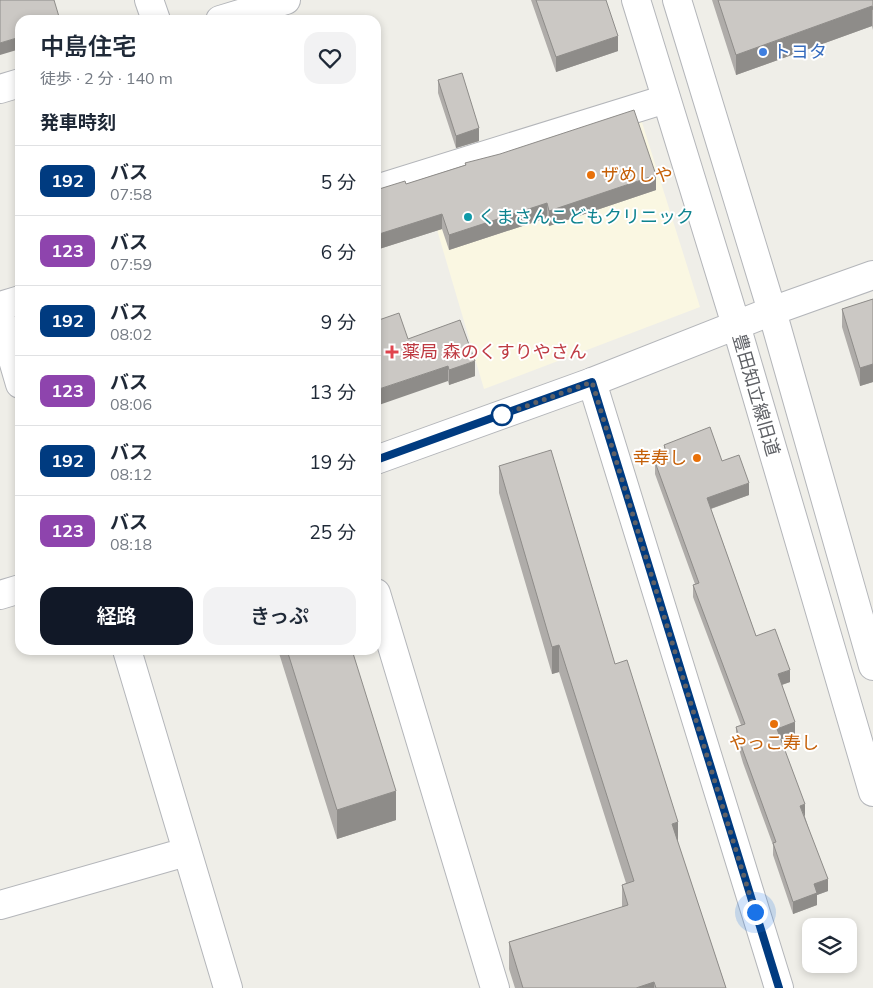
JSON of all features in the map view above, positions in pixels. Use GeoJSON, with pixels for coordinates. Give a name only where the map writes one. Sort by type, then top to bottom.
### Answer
{"type":"FeatureCollection","features":[{"type":"Feature","properties":{"kind":"street"},"geometry":{"type":"LineString","coordinates":[[149,0],[154,15]]}},
{"type":"Feature","properties":{"kind":"street"},"geometry":{"type":"LineString","coordinates":[[236,15],[286,0]]}},
{"type":"Feature","properties":{"kind":"street","name":"豊田知立線旧道"},"geometry":{"type":"LineString","coordinates":[[636,0],[736,325],[873,792]]}},
{"type":"Feature","properties":{"kind":"street"},"geometry":{"type":"LineString","coordinates":[[677,0],[772,311],[873,666]]}},
{"type":"Feature","properties":{"kind":"street"},"geometry":{"type":"LineString","coordinates":[[0,89],[15,84]]}},
{"type":"Feature","properties":{"kind":"street"},"geometry":{"type":"LineString","coordinates":[[381,187],[666,99]]}},
{"type":"Feature","properties":{"kind":"street"},"geometry":{"type":"LineString","coordinates":[[381,458],[592,382],[772,311],[873,275]]}},
{"type":"Feature","properties":{"kind":"street"},"geometry":{"type":"LineString","coordinates":[[0,306],[15,302]]}},
{"type":"Feature","properties":{"kind":"street"},"geometry":{"type":"LineString","coordinates":[[0,316],[15,367]]}},
{"type":"Feature","properties":{"kind":"street"},"geometry":{"type":"LineString","coordinates":[[592,382],[779,988]]}},
{"type":"Feature","properties":{"kind":"street"},"geometry":{"type":"LineString","coordinates":[[0,595],[15,590]]}},
{"type":"Feature","properties":{"kind":"street"},"geometry":{"type":"LineString","coordinates":[[381,610],[495,988]]}},
{"type":"Feature","properties":{"kind":"street"},"geometry":{"type":"LineString","coordinates":[[128,655],[228,988]]}},
{"type":"Feature","properties":{"kind":"street"},"geometry":{"type":"LineString","coordinates":[[0,905],[186,852]]}},
{"type":"Feature","properties":{"kind":"shaded area"},"geometry":{"type":"Polygon","coordinates":[[[641,119],[700,307],[484,389],[425,189],[641,119]]]}},
{"type":"Feature","properties":{"kind":"building"},"geometry":{"type":"Polygon","coordinates":[[[0,0],[54,0],[58,15],[15,15],[15,38],[0,43],[0,0]]]}},
{"type":"Feature","properties":{"kind":"building"},"geometry":{"type":"Polygon","coordinates":[[[536,0],[606,0],[618,36],[556,57],[536,0]]]}},
{"type":"Feature","properties":{"kind":"building"},"geometry":{"type":"Polygon","coordinates":[[[718,0],[873,0],[873,10],[872,6],[736,55],[718,0]]]}},
{"type":"Feature","properties":{"kind":"building"},"geometry":{"type":"Polygon","coordinates":[[[462,73],[479,128],[456,136],[438,80],[462,73]]]}},
{"type":"Feature","properties":{"kind":"building"},"geometry":{"type":"Polygon","coordinates":[[[634,110],[656,175],[549,211],[547,203],[449,235],[442,214],[381,233],[381,188],[405,181],[406,184],[466,165],[465,163],[500,154],[634,110]]]}},
{"type":"Feature","properties":{"kind":"building"},"geometry":{"type":"Polygon","coordinates":[[[873,299],[873,364],[860,368],[842,309],[873,299]]]}},
{"type":"Feature","properties":{"kind":"building"},"geometry":{"type":"Polygon","coordinates":[[[399,313],[408,339],[460,320],[475,361],[449,370],[448,366],[381,388],[381,319],[399,313]]]}},
{"type":"Feature","properties":{"kind":"building"},"geometry":{"type":"Polygon","coordinates":[[[710,427],[722,461],[739,455],[749,483],[707,498],[756,636],[775,629],[790,670],[778,674],[795,722],[777,729],[805,804],[800,806],[828,879],[814,884],[817,893],[793,902],[773,843],[776,842],[736,727],[745,724],[693,585],[699,583],[655,462],[668,457],[664,445],[710,427]]]}},
{"type":"Feature","properties":{"kind":"building"},"geometry":{"type":"Polygon","coordinates":[[[551,450],[615,664],[627,660],[678,822],[672,824],[726,988],[656,988],[654,982],[636,988],[523,988],[509,942],[628,905],[622,885],[634,881],[559,645],[552,647],[499,466],[551,450]]]}},
{"type":"Feature","properties":{"kind":"building"},"geometry":{"type":"Polygon","coordinates":[[[289,655],[354,655],[396,791],[337,810],[289,655]]]}},
{"type":"Feature","properties":{"kind":"bus line","name":"192"},"geometry":{"type":"LineString","coordinates":[[381,458],[592,382],[779,988]]}},
{"type":"Feature","properties":{"kind":"place","name":"トヨタ"},"geometry":{"type":"Point","coordinates":[763,52]}},
{"type":"Feature","properties":{"kind":"place","name":"ザめしや"},"geometry":{"type":"Point","coordinates":[591,175]}},
{"type":"Feature","properties":{"kind":"place","name":"くまさんこどもクリニック"},"geometry":{"type":"Point","coordinates":[468,217]}},
{"type":"Feature","properties":{"kind":"place","name":"薬局 森のくすりやさん"},"geometry":{"type":"Point","coordinates":[392,352]}},
{"type":"Feature","properties":{"kind":"place","name":"幸寿し"},"geometry":{"type":"Point","coordinates":[697,458]}},
{"type":"Feature","properties":{"kind":"place","name":"やっこ寿し"},"geometry":{"type":"Point","coordinates":[774,724]}},
{"type":"Feature","properties":{"kind":"route"},"geometry":{"type":"LineString","coordinates":[[502,415],[592,382],[755,912]]}}]}
